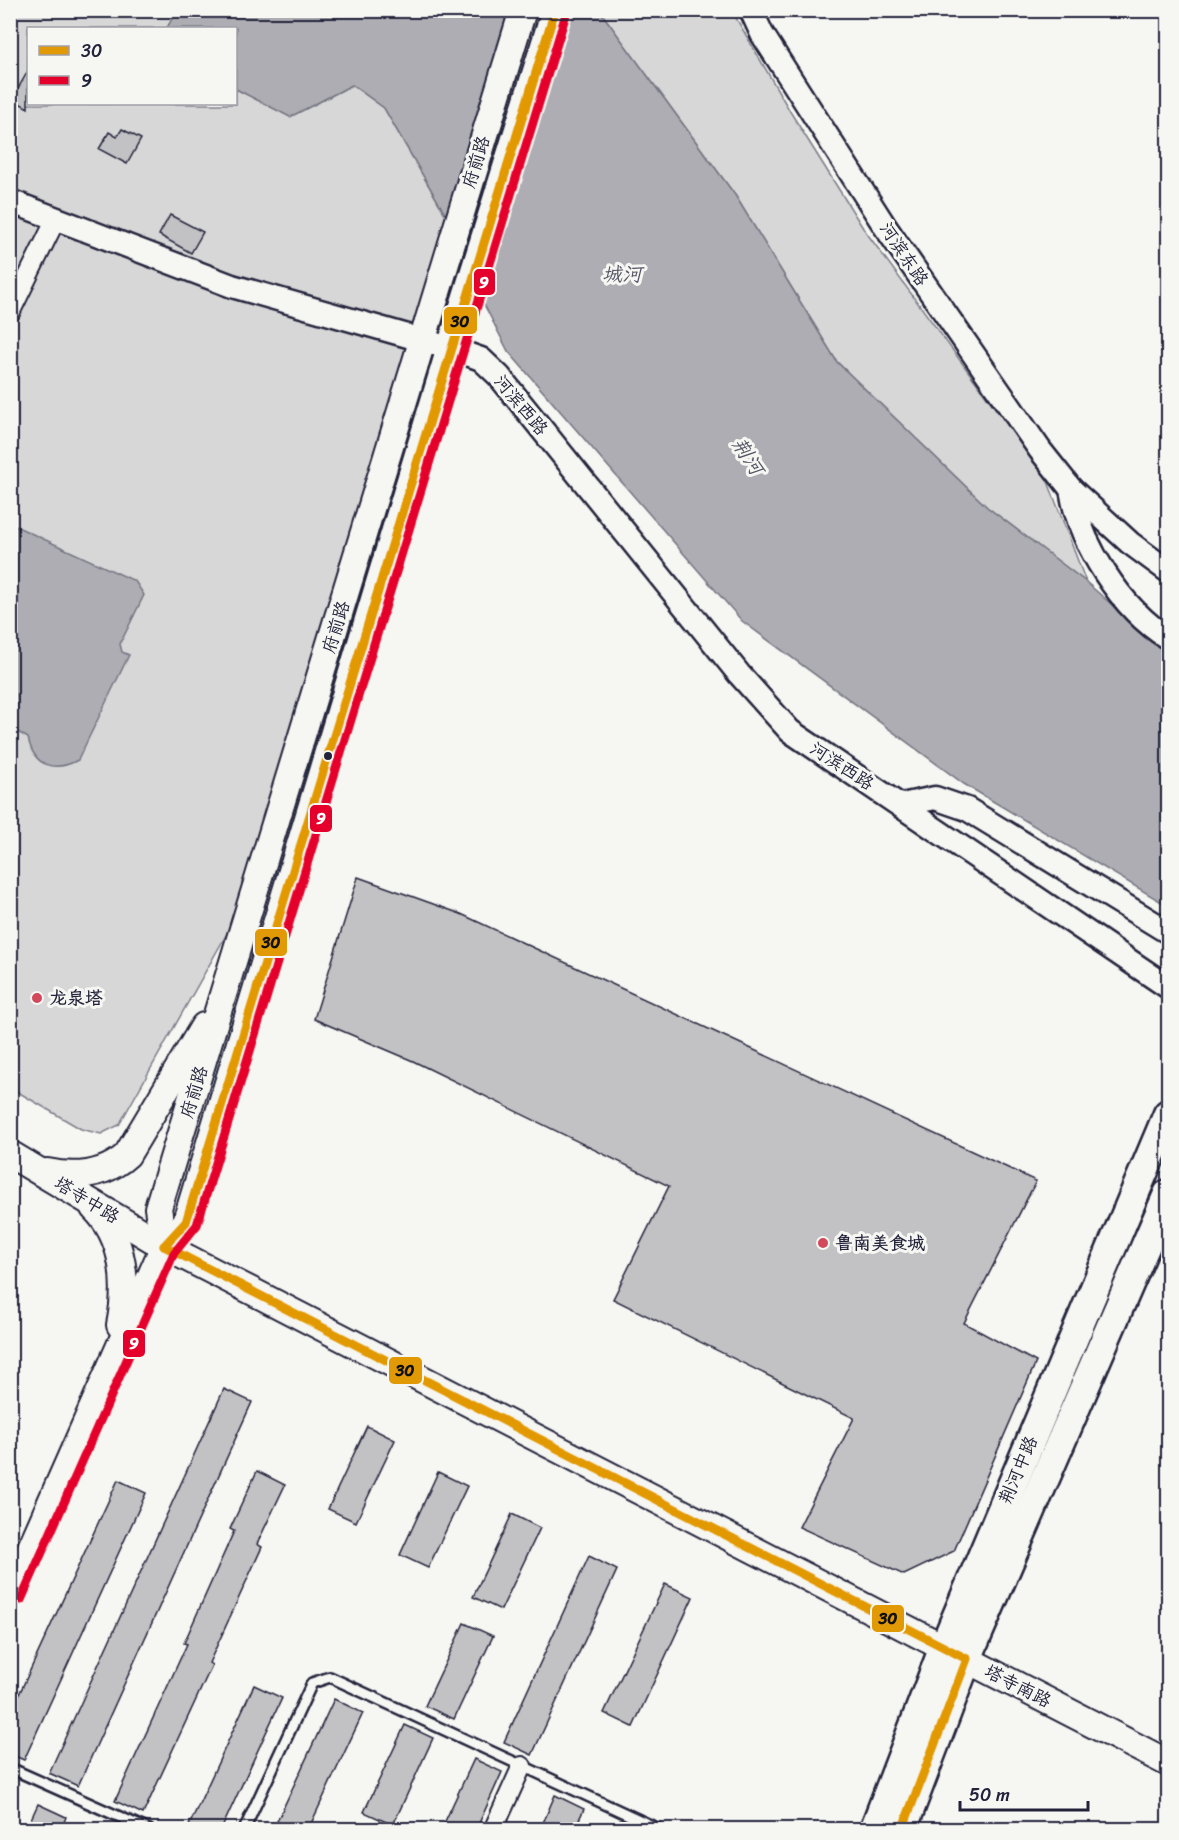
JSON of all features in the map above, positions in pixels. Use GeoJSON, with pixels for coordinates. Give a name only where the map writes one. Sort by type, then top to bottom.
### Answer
{"type":"FeatureCollection","features":[{"type":"Feature","properties":{"kind":"main road","name":"府前路"},"geometry":{"type":"LineString","coordinates":[[164,1246],[158,1208],[523,10]]}},
{"type":"Feature","properties":{"kind":"main road","name":"府前路"},"geometry":{"type":"LineString","coordinates":[[10,1595],[164,1246],[186,1222],[450,348],[555,10]]}},
{"type":"Feature","properties":{"kind":"main road"},"geometry":{"type":"LineString","coordinates":[[37,1170],[68,1175],[97,1173],[115,1166],[127,1155],[224,992]]}},
{"type":"Feature","properties":{"kind":"main road","name":"荆河中路"},"geometry":{"type":"LineString","coordinates":[[902,1830],[955,1653],[1168,1114]]}},
{"type":"Feature","properties":{"kind":"main road","name":"塔寺中路"},"geometry":{"type":"LineString","coordinates":[[10,1154],[164,1246]]}},
{"type":"Feature","properties":{"kind":"main road","name":"荆河中路"},"geometry":{"type":"LineString","coordinates":[[874,1830],[1168,1194]]}},
{"type":"Feature","properties":{"kind":"main road"},"geometry":{"type":"LineString","coordinates":[[80,1196],[96,1210],[108,1227],[119,1251],[124,1273],[122,1317],[112,1363]]}},
{"type":"Feature","properties":{"kind":"main road","name":"塔寺南路"},"geometry":{"type":"LineString","coordinates":[[164,1246],[1168,1763]]}},
{"type":"Feature","properties":{"kind":"street","name":"河滨东路"},"geometry":{"type":"LineString","coordinates":[[751,10],[762,34],[886,228],[1040,450],[1071,489],[1130,543],[1168,571]]}},
{"type":"Feature","properties":{"kind":"street","name":"河滨西路"},"geometry":{"type":"LineString","coordinates":[[10,201],[232,286],[423,339],[481,359],[499,376],[739,674],[790,731],[1168,987]]}},
{"type":"Feature","properties":{"kind":"street"},"geometry":{"type":"LineString","coordinates":[[10,313],[56,219]]}},
{"type":"Feature","properties":{"kind":"street","name":"河滨东路"},"geometry":{"type":"LineString","coordinates":[[1071,489],[1075,513],[1102,570],[1129,604],[1168,638]]}},
{"type":"Feature","properties":{"kind":"street"},"geometry":{"type":"LineString","coordinates":[[902,805],[935,798],[967,809],[1168,932]]}},
{"type":"Feature","properties":{"kind":"street"},"geometry":{"type":"LineString","coordinates":[[493,1830],[522,1766]]}},
{"type":"Feature","properties":{"kind":"lane"},"geometry":{"type":"LineString","coordinates":[[244,1830],[312,1683],[330,1677],[661,1830]]}},
{"type":"Feature","properties":{"kind":"lane"},"geometry":{"type":"LineString","coordinates":[[10,1768],[149,1830]]}},
{"type":"Feature","properties":{"kind":"shaded area"},"geometry":{"type":"Polygon","coordinates":[[[11,11],[91,11],[100,15],[103,11],[177,11],[168,27],[27,27],[27,105],[237,105],[237,90],[290,117],[352,85],[384,108],[447,217],[239,912],[119,1125],[101,1134],[81,1129],[11,1088],[11,11]]]}},
{"type":"Feature","properties":{"kind":"shaded area"},"geometry":{"type":"Polygon","coordinates":[[[600,11],[732,11],[791,113],[863,228],[1047,479],[1086,582],[987,507],[837,362],[735,195],[600,11]]]}},
{"type":"Feature","properties":{"kind":"water","name":"城河"},"geometry":{"type":"Polygon","coordinates":[[[177,10],[600,11],[735,195],[837,362],[987,507],[1086,582],[1168,654],[1168,906],[964,784],[742,621],[508,351],[473,283],[447,217],[384,108],[352,85],[290,117],[237,90],[237,27],[168,27],[177,10]]]}},
{"type":"Feature","properties":{"kind":"water"},"geometry":{"type":"Polygon","coordinates":[[[11,524],[135,581],[144,595],[120,644],[122,652],[129,655],[78,760],[60,766],[40,761],[31,748],[28,738],[11,728],[11,524]]]}},
{"type":"Feature","properties":{"kind":"building"},"geometry":{"type":"Polygon","coordinates":[[[27,73],[28,108],[12,99],[27,73]]]}},
{"type":"Feature","properties":{"kind":"building"},"geometry":{"type":"Polygon","coordinates":[[[122,129],[141,139],[127,164],[99,149],[109,132],[117,137],[122,129]]]}},
{"type":"Feature","properties":{"kind":"building"},"geometry":{"type":"Polygon","coordinates":[[[170,215],[203,232],[191,253],[159,235],[170,215]]]}},
{"type":"Feature","properties":{"kind":"building","name":"鲁南美食城"},"geometry":{"type":"Polygon","coordinates":[[[358,877],[461,914],[1036,1181],[964,1323],[1036,1362],[954,1551],[904,1575],[799,1527],[854,1418],[613,1299],[669,1186],[413,1061],[314,1019],[358,877]]]}},
{"type":"Feature","properties":{"kind":"building"},"geometry":{"type":"Polygon","coordinates":[[[224,1389],[252,1402],[78,1786],[49,1773],[224,1389]]]}},
{"type":"Feature","properties":{"kind":"building"},"geometry":{"type":"Polygon","coordinates":[[[367,1426],[395,1440],[356,1522],[328,1509],[367,1426]]]}},
{"type":"Feature","properties":{"kind":"building"},"geometry":{"type":"Polygon","coordinates":[[[257,1471],[285,1485],[257,1544],[262,1547],[209,1663],[212,1665],[143,1814],[115,1801],[187,1644],[184,1643],[234,1531],[230,1529],[257,1471]]]}},
{"type":"Feature","properties":{"kind":"building"},"geometry":{"type":"Polygon","coordinates":[[[438,1472],[467,1486],[428,1568],[400,1555],[438,1472]]]}},
{"type":"Feature","properties":{"kind":"building"},"geometry":{"type":"Polygon","coordinates":[[[118,1480],[146,1493],[24,1760],[10,1754],[10,1714],[118,1480]]]}},
{"type":"Feature","properties":{"kind":"building"},"geometry":{"type":"Polygon","coordinates":[[[512,1514],[540,1528],[501,1610],[473,1597],[512,1514]]]}},
{"type":"Feature","properties":{"kind":"building"},"geometry":{"type":"Polygon","coordinates":[[[589,1556],[617,1570],[532,1755],[504,1742],[589,1556]]]}},
{"type":"Feature","properties":{"kind":"building"},"geometry":{"type":"Polygon","coordinates":[[[665,1584],[693,1597],[633,1727],[604,1713],[665,1584]]]}},
{"type":"Feature","properties":{"kind":"building"},"geometry":{"type":"Polygon","coordinates":[[[464,1623],[493,1636],[454,1719],[425,1706],[464,1623]]]}},
{"type":"Feature","properties":{"kind":"building"},"geometry":{"type":"Polygon","coordinates":[[[254,1685],[282,1698],[221,1830],[187,1830],[254,1685]]]}},
{"type":"Feature","properties":{"kind":"building"},"geometry":{"type":"Polygon","coordinates":[[[334,1699],[363,1713],[308,1830],[273,1830],[334,1699]]]}},
{"type":"Feature","properties":{"kind":"building"},"geometry":{"type":"Polygon","coordinates":[[[405,1725],[433,1738],[393,1825],[364,1812],[405,1725]]]}},
{"type":"Feature","properties":{"kind":"building"},"geometry":{"type":"Polygon","coordinates":[[[474,1759],[502,1772],[476,1830],[441,1830],[474,1759]]]}},
{"type":"Feature","properties":{"kind":"building"},"geometry":{"type":"Polygon","coordinates":[[[555,1795],[584,1809],[574,1830],[540,1830],[555,1795]]]}},
{"type":"Feature","properties":{"kind":"building"},"geometry":{"type":"Polygon","coordinates":[[[38,1804],[66,1817],[61,1830],[26,1830],[38,1804]]]}},
{"type":"Feature","properties":{"kind":"transit line","name":"30"},"geometry":{"type":"LineString","coordinates":[[164,1246],[186,1222],[555,10]]}},
{"type":"Feature","properties":{"kind":"transit line","name":"9"},"geometry":{"type":"LineString","coordinates":[[21,1600],[174,1253],[197,1225],[566,14]]}},
{"type":"Feature","properties":{"kind":"transit line","name":"30"},"geometry":{"type":"LineString","coordinates":[[164,1246],[967,1659],[902,1830]]}},
{"type":"Feature","properties":{"kind":"place","name":"龙泉塔"},"geometry":{"type":"Point","coordinates":[37,998]}},
{"type":"Feature","properties":{"kind":"place","name":"鲁南美食城"},"geometry":{"type":"Point","coordinates":[823,1243]}},
{"type":"Feature","properties":{"kind":"water label","name":"荆河"},"geometry":{"type":"Point","coordinates":[748,456]}}]}
